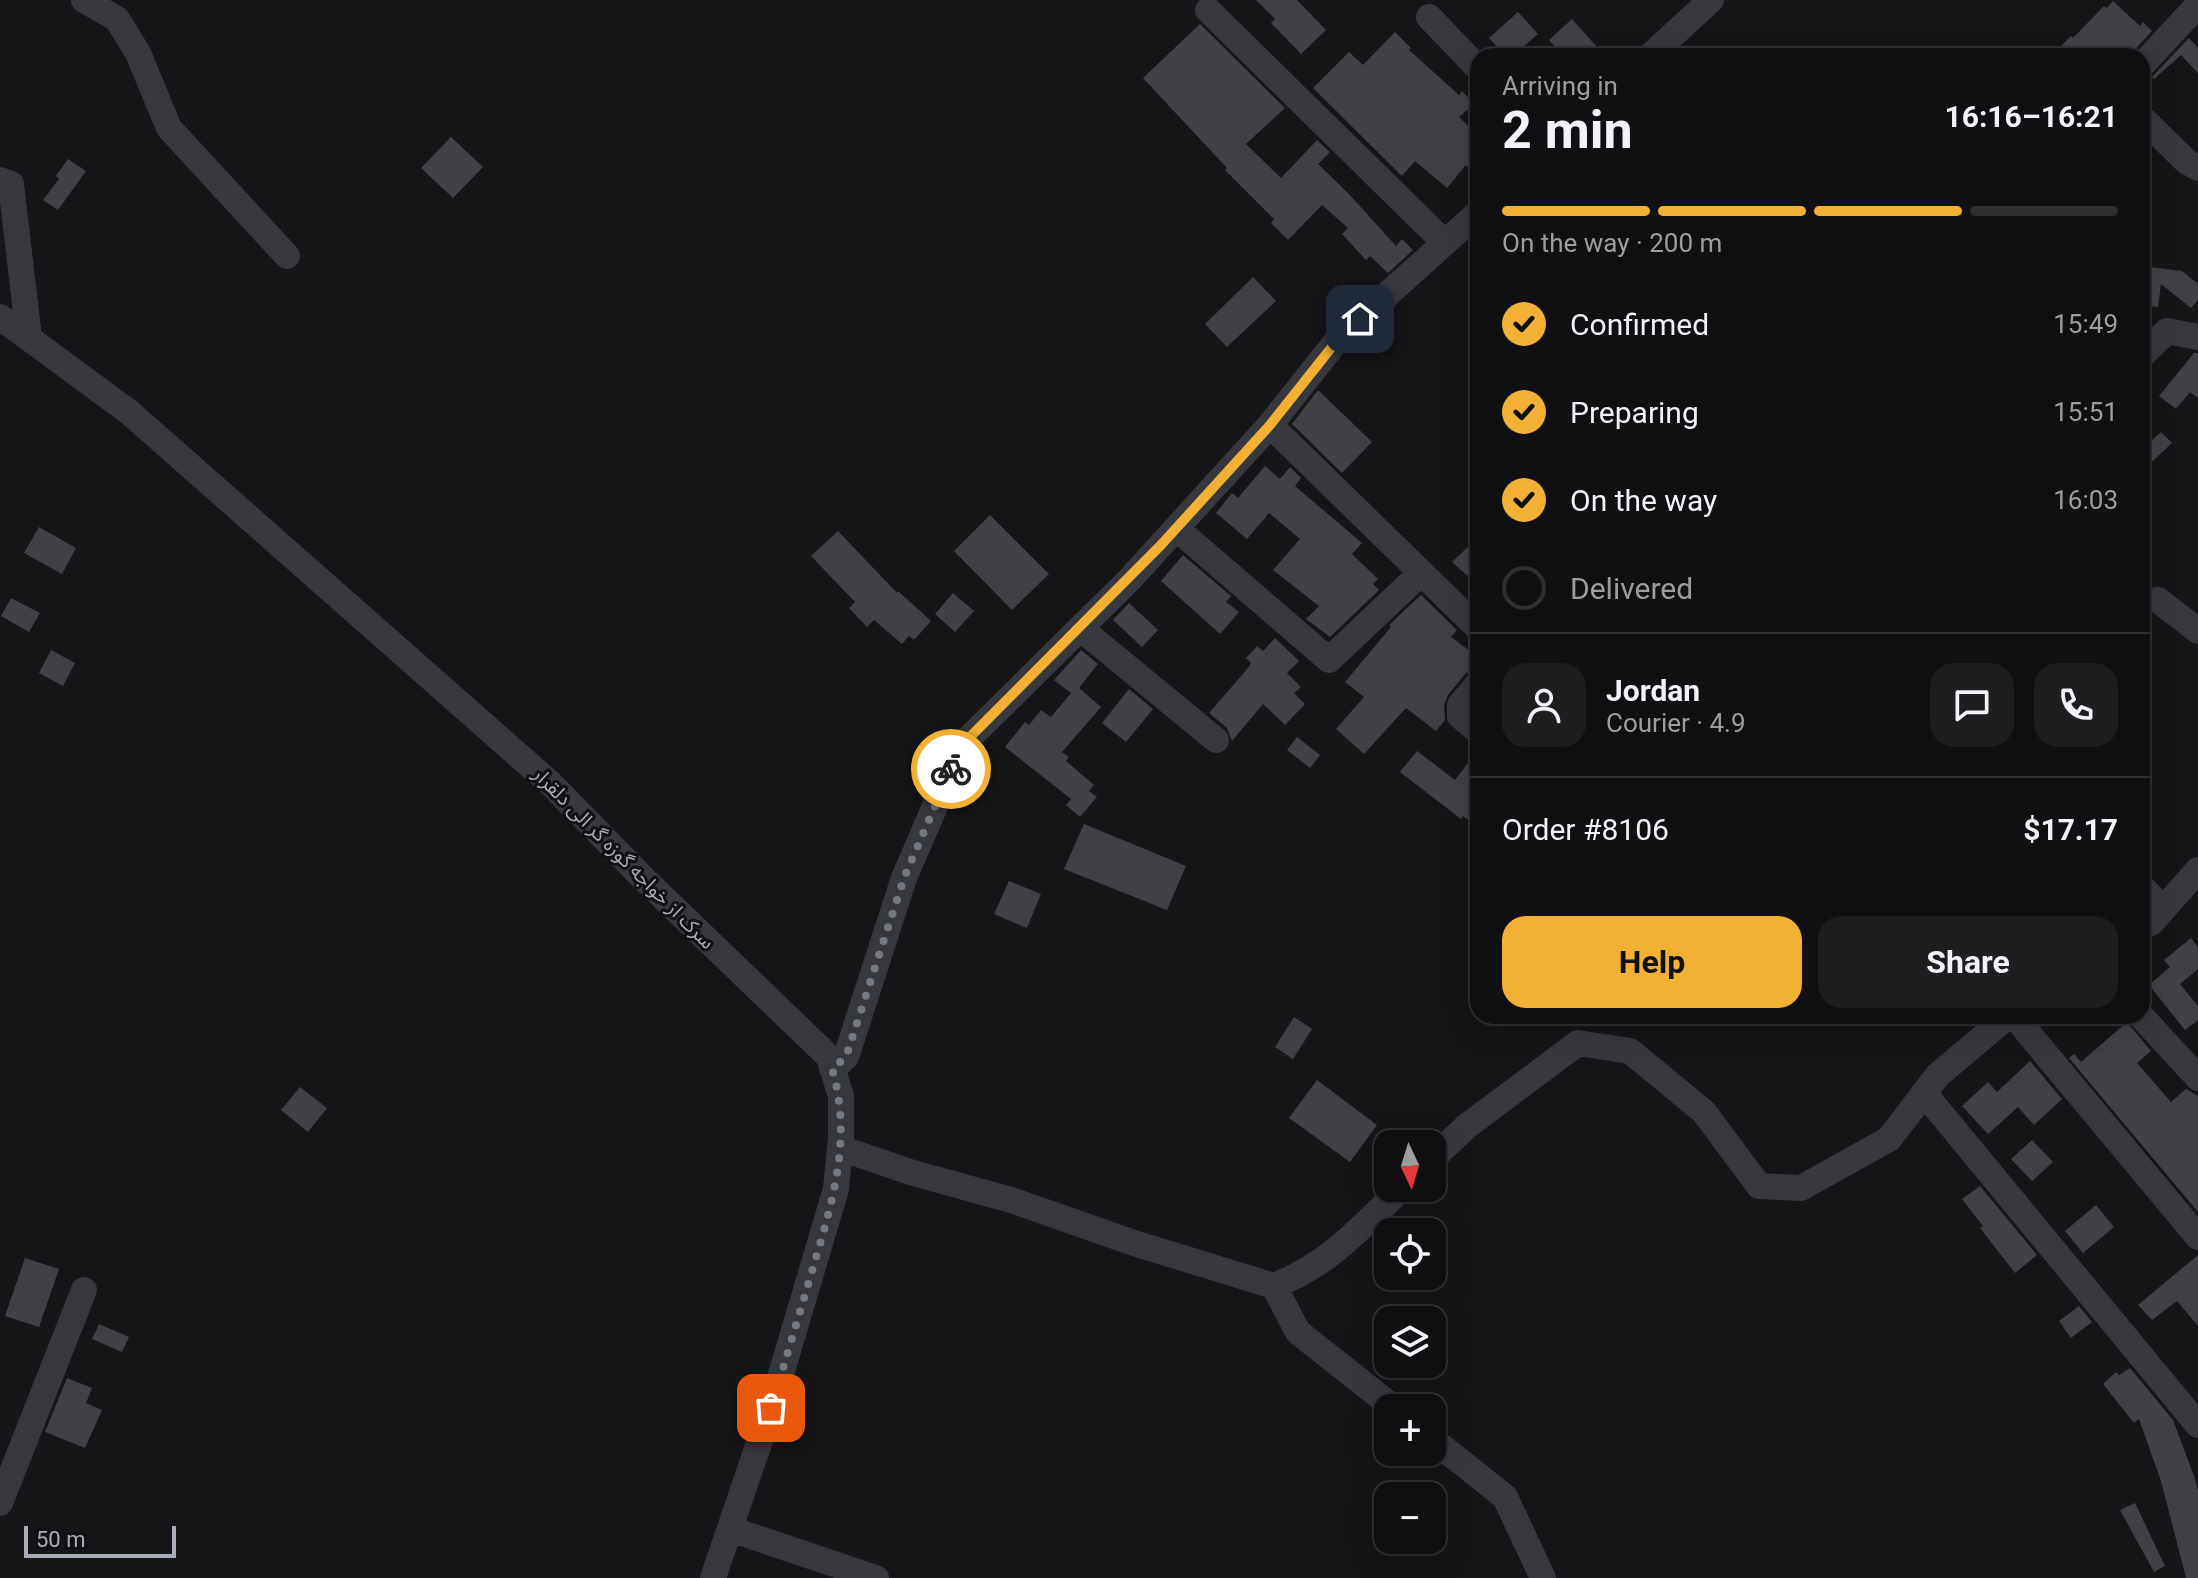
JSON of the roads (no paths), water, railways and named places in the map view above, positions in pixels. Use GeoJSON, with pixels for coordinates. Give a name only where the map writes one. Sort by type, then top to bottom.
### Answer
{"type":"FeatureCollection","features":[{"type":"Feature","properties":{"kind":"street"},"geometry":{"type":"LineString","coordinates":[[84,0],[117,19],[138,53],[169,128],[287,256]]}},
{"type":"Feature","properties":{"kind":"street"},"geometry":{"type":"LineString","coordinates":[[1659,48],[1711,0]]}},
{"type":"Feature","properties":{"kind":"street"},"geometry":{"type":"LineString","coordinates":[[2150,56],[2198,5]]}},
{"type":"Feature","properties":{"kind":"street"},"geometry":{"type":"LineString","coordinates":[[1208,10],[1445,243]]}},
{"type":"Feature","properties":{"kind":"street"},"geometry":{"type":"LineString","coordinates":[[1429,17],[1470,60]]}},
{"type":"Feature","properties":{"kind":"street"},"geometry":{"type":"LineString","coordinates":[[2150,126],[2186,161],[2198,168]]}},
{"type":"Feature","properties":{"kind":"street"},"geometry":{"type":"LineString","coordinates":[[0,180],[11,184],[29,338]]}},
{"type":"Feature","properties":{"kind":"street"},"geometry":{"type":"LineString","coordinates":[[832,1069],[846,1057],[904,878],[961,746],[1177,529],[1270,425],[1339,338],[1470,220]]}},
{"type":"Feature","properties":{"kind":"street","name":"سرک از خواجه گوزه گر الی دلقرار"},"geometry":{"type":"LineString","coordinates":[[0,317],[129,412],[551,784],[644,879],[829,1057],[841,1096],[836,1189],[771,1408],[713,1578]]}},
{"type":"Feature","properties":{"kind":"street"},"geometry":{"type":"LineString","coordinates":[[2150,347],[2167,331],[2198,337]]}},
{"type":"Feature","properties":{"kind":"street"},"geometry":{"type":"LineString","coordinates":[[1270,425],[1470,620]]}},
{"type":"Feature","properties":{"kind":"street"},"geometry":{"type":"LineString","coordinates":[[1177,529],[1329,660],[1421,573]]}},
{"type":"Feature","properties":{"kind":"street"},"geometry":{"type":"LineString","coordinates":[[2158,600],[2198,631]]}},
{"type":"Feature","properties":{"kind":"street"},"geometry":{"type":"LineString","coordinates":[[1080,628],[1216,740]]}},
{"type":"Feature","properties":{"kind":"street"},"geometry":{"type":"LineString","coordinates":[[1470,693],[1460,705],[1460,716],[1470,724]]}},
{"type":"Feature","properties":{"kind":"street"},"geometry":{"type":"LineString","coordinates":[[2150,923],[2194,884]]}},
{"type":"Feature","properties":{"kind":"street"},"geometry":{"type":"LineString","coordinates":[[2150,895],[2163,909]]}},
{"type":"Feature","properties":{"kind":"street"},"geometry":{"type":"LineString","coordinates":[[1446,1146],[1467,1126],[1578,1043],[1630,1051],[1704,1112],[1759,1186],[1801,1188],[1889,1139],[1938,1075],[1999,1024]]}},
{"type":"Feature","properties":{"kind":"street"},"geometry":{"type":"LineString","coordinates":[[2021,1024],[2198,1237]]}},
{"type":"Feature","properties":{"kind":"street"},"geometry":{"type":"LineString","coordinates":[[2148,1024],[2198,1078]]}},
{"type":"Feature","properties":{"kind":"street"},"geometry":{"type":"LineString","coordinates":[[1924,1093],[2198,1425]]}},
{"type":"Feature","properties":{"kind":"street"},"geometry":{"type":"LineString","coordinates":[[840,1148],[1274,1286],[1304,1274],[1333,1254],[1387,1202]]}},
{"type":"Feature","properties":{"kind":"street"},"geometry":{"type":"LineString","coordinates":[[1274,1286],[1298,1332],[1376,1394]]}},
{"type":"Feature","properties":{"kind":"street"},"geometry":{"type":"LineString","coordinates":[[0,1503],[84,1290]]}},
{"type":"Feature","properties":{"kind":"street"},"geometry":{"type":"LineString","coordinates":[[1446,1450],[1505,1497],[1543,1578]]}},
{"type":"Feature","properties":{"kind":"street"},"geometry":{"type":"LineString","coordinates":[[730,1529],[876,1578]]}}]}
